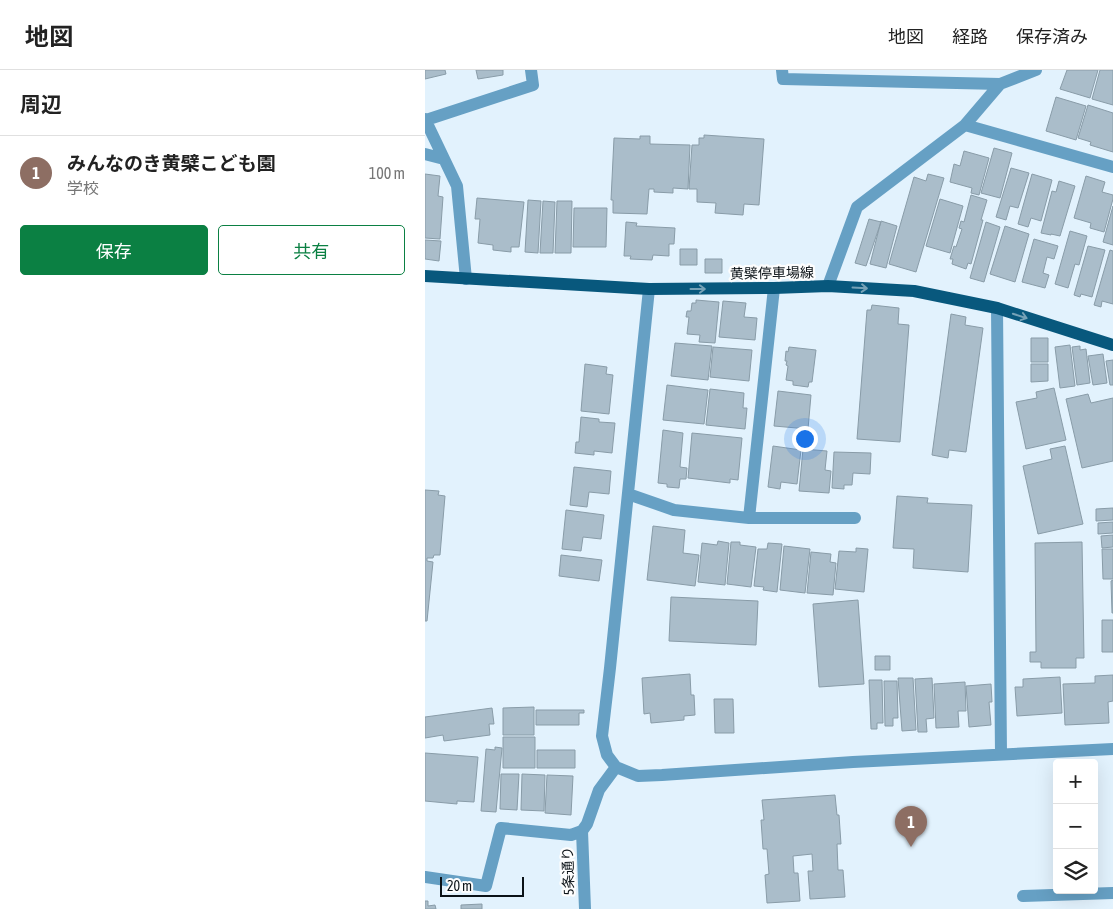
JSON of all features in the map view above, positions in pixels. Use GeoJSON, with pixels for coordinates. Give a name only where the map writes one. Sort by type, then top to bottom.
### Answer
{"type":"FeatureCollection","features":[{"type":"Feature","properties":{"kind":"main road","name":"黄檗停車場線"},"geometry":{"type":"LineString","coordinates":[[425,276],[649,289],[828,286],[914,291],[997,308],[1113,345]]}},
{"type":"Feature","properties":{"kind":"street"},"geometry":{"type":"LineString","coordinates":[[466,279],[457,186],[426,119],[533,85],[531,70]]}},
{"type":"Feature","properties":{"kind":"street"},"geometry":{"type":"LineString","coordinates":[[782,70],[783,79],[1001,84],[1036,70]]}},
{"type":"Feature","properties":{"kind":"street"},"geometry":{"type":"LineString","coordinates":[[828,286],[857,207],[965,124],[1001,84]]}},
{"type":"Feature","properties":{"kind":"street"},"geometry":{"type":"LineString","coordinates":[[965,124],[1113,167]]}},
{"type":"Feature","properties":{"kind":"street"},"geometry":{"type":"LineString","coordinates":[[425,154],[445,159]]}},
{"type":"Feature","properties":{"kind":"street"},"geometry":{"type":"LineString","coordinates":[[749,518],[773,288]]}},
{"type":"Feature","properties":{"kind":"street"},"geometry":{"type":"LineString","coordinates":[[649,289],[602,736],[607,754],[616,767],[638,776],[863,761],[1113,749]]}},
{"type":"Feature","properties":{"kind":"street"},"geometry":{"type":"LineString","coordinates":[[997,308],[1001,754]]}},
{"type":"Feature","properties":{"kind":"street"},"geometry":{"type":"LineString","coordinates":[[628,494],[674,510],[749,518],[855,518]]}},
{"type":"Feature","properties":{"kind":"street"},"geometry":{"type":"LineString","coordinates":[[425,877],[486,886],[501,828],[571,835],[582,831],[587,824],[599,790],[616,767]]}},
{"type":"Feature","properties":{"kind":"street","name":"5条通り"},"geometry":{"type":"LineString","coordinates":[[582,831],[585,909]]}},
{"type":"Feature","properties":{"kind":"street"},"geometry":{"type":"LineString","coordinates":[[1023,896],[1113,893]]}},
{"type":"Feature","properties":{"kind":"building"},"geometry":{"type":"Polygon","coordinates":[[[425,70],[445,70],[446,74],[425,79],[425,70]]]}},
{"type":"Feature","properties":{"kind":"building"},"geometry":{"type":"Polygon","coordinates":[[[476,70],[503,70],[503,75],[478,79],[476,70]]]}},
{"type":"Feature","properties":{"kind":"building"},"geometry":{"type":"Polygon","coordinates":[[[1067,70],[1098,70],[1090,98],[1060,89],[1067,70]]]}},
{"type":"Feature","properties":{"kind":"building"},"geometry":{"type":"Polygon","coordinates":[[[1100,70],[1113,70],[1113,105],[1092,99],[1100,70]]]}},
{"type":"Feature","properties":{"kind":"building"},"geometry":{"type":"Polygon","coordinates":[[[1056,97],[1086,106],[1076,140],[1046,131],[1056,97]]]}},
{"type":"Feature","properties":{"kind":"building"},"geometry":{"type":"Polygon","coordinates":[[[1088,105],[1113,113],[1113,152],[1090,145],[1091,142],[1078,138],[1088,105]]]}},
{"type":"Feature","properties":{"kind":"building"},"geometry":{"type":"Polygon","coordinates":[[[704,135],[764,139],[759,205],[744,204],[743,215],[715,213],[716,203],[697,202],[697,189],[689,189],[692,145],[699,145],[699,138],[704,138],[704,135]]]}},
{"type":"Feature","properties":{"kind":"building"},"geometry":{"type":"Polygon","coordinates":[[[640,136],[650,136],[650,144],[690,145],[688,189],[673,188],[673,193],[654,192],[654,189],[649,189],[647,214],[613,213],[613,200],[611,200],[614,138],[640,139],[640,136]]]}},
{"type":"Feature","properties":{"kind":"building"},"geometry":{"type":"Polygon","coordinates":[[[994,148],[1012,153],[1000,198],[981,193],[994,148]]]}},
{"type":"Feature","properties":{"kind":"building"},"geometry":{"type":"Polygon","coordinates":[[[964,151],[989,158],[979,195],[971,193],[972,188],[950,182],[954,164],[960,166],[964,151]]]}},
{"type":"Feature","properties":{"kind":"building"},"geometry":{"type":"Polygon","coordinates":[[[1011,168],[1029,173],[1018,208],[1010,206],[1006,220],[996,217],[1011,168]]]}},
{"type":"Feature","properties":{"kind":"building"},"geometry":{"type":"Polygon","coordinates":[[[425,174],[440,176],[438,196],[443,197],[440,239],[425,238],[425,174]]]}},
{"type":"Feature","properties":{"kind":"building"},"geometry":{"type":"Polygon","coordinates":[[[928,174],[944,178],[916,272],[889,264],[914,177],[926,181],[928,174]]]}},
{"type":"Feature","properties":{"kind":"building"},"geometry":{"type":"Polygon","coordinates":[[[1032,174],[1052,180],[1041,221],[1031,218],[1028,227],[1018,224],[1032,174]]]}},
{"type":"Feature","properties":{"kind":"building"},"geometry":{"type":"Polygon","coordinates":[[[1086,176],[1105,182],[1102,192],[1113,195],[1104,232],[1090,228],[1091,223],[1074,218],[1086,176]]]}},
{"type":"Feature","properties":{"kind":"building"},"geometry":{"type":"Polygon","coordinates":[[[1059,181],[1075,186],[1060,236],[1041,233],[1052,191],[1056,192],[1059,181]]]}},
{"type":"Feature","properties":{"kind":"building"},"geometry":{"type":"Polygon","coordinates":[[[971,195],[987,200],[971,264],[968,263],[966,269],[952,264],[953,259],[950,259],[962,229],[959,228],[961,221],[964,222],[971,195]]]}},
{"type":"Feature","properties":{"kind":"building"},"geometry":{"type":"Polygon","coordinates":[[[477,198],[524,202],[519,247],[511,247],[511,252],[493,250],[493,245],[478,243],[480,219],[475,219],[477,198]]]}},
{"type":"Feature","properties":{"kind":"building"},"geometry":{"type":"Polygon","coordinates":[[[940,199],[963,206],[950,253],[926,246],[940,199]]]}},
{"type":"Feature","properties":{"kind":"building"},"geometry":{"type":"Polygon","coordinates":[[[528,200],[541,201],[538,253],[525,252],[528,200]]]}},
{"type":"Feature","properties":{"kind":"building"},"geometry":{"type":"Polygon","coordinates":[[[543,201],[555,202],[553,253],[540,253],[543,201]]]}},
{"type":"Feature","properties":{"kind":"building"},"geometry":{"type":"Polygon","coordinates":[[[557,201],[572,201],[571,253],[555,253],[557,201]]]}},
{"type":"Feature","properties":{"kind":"building"},"geometry":{"type":"Polygon","coordinates":[[[1113,206],[1113,245],[1103,242],[1113,206]]]}},
{"type":"Feature","properties":{"kind":"building"},"geometry":{"type":"Polygon","coordinates":[[[574,208],[607,208],[606,247],[573,247],[574,208]]]}},
{"type":"Feature","properties":{"kind":"building"},"geometry":{"type":"Polygon","coordinates":[[[869,219],[881,222],[866,266],[855,263],[869,219]]]}},
{"type":"Feature","properties":{"kind":"building"},"geometry":{"type":"Polygon","coordinates":[[[881,221],[897,226],[886,268],[870,264],[881,221]]]}},
{"type":"Feature","properties":{"kind":"building"},"geometry":{"type":"Polygon","coordinates":[[[626,222],[637,223],[636,226],[675,228],[674,244],[669,244],[669,256],[653,255],[652,260],[630,259],[631,256],[624,256],[626,222]]]}},
{"type":"Feature","properties":{"kind":"building"},"geometry":{"type":"Polygon","coordinates":[[[986,222],[1000,227],[984,282],[970,278],[986,222]]]}},
{"type":"Feature","properties":{"kind":"building"},"geometry":{"type":"Polygon","coordinates":[[[1005,226],[1029,234],[1015,282],[990,274],[1005,226]]]}},
{"type":"Feature","properties":{"kind":"building"},"geometry":{"type":"Polygon","coordinates":[[[1070,231],[1087,236],[1079,265],[1075,264],[1068,288],[1055,284],[1070,231]]]}},
{"type":"Feature","properties":{"kind":"building"},"geometry":{"type":"Polygon","coordinates":[[[1034,239],[1058,246],[1054,259],[1047,257],[1043,273],[1049,275],[1045,288],[1022,282],[1034,239]]]}},
{"type":"Feature","properties":{"kind":"building"},"geometry":{"type":"Polygon","coordinates":[[[425,240],[441,241],[439,261],[425,259],[425,240]]]}},
{"type":"Feature","properties":{"kind":"building"},"geometry":{"type":"Polygon","coordinates":[[[1088,246],[1105,250],[1092,297],[1081,294],[1080,297],[1074,295],[1088,246]]]}},
{"type":"Feature","properties":{"kind":"building"},"geometry":{"type":"Polygon","coordinates":[[[680,249],[697,249],[697,265],[680,265],[680,249]]]}},
{"type":"Feature","properties":{"kind":"building"},"geometry":{"type":"Polygon","coordinates":[[[1110,250],[1113,251],[1113,304],[1102,301],[1101,307],[1094,305],[1110,250]]]}},
{"type":"Feature","properties":{"kind":"building"},"geometry":{"type":"Polygon","coordinates":[[[705,259],[722,259],[722,273],[705,273],[705,259]]]}},
{"type":"Feature","properties":{"kind":"building"},"geometry":{"type":"Polygon","coordinates":[[[696,300],[719,302],[715,343],[699,342],[700,335],[687,334],[689,317],[686,317],[687,311],[691,311],[692,303],[696,303],[696,300]]]}},
{"type":"Feature","properties":{"kind":"building"},"geometry":{"type":"Polygon","coordinates":[[[723,301],[746,303],[744,317],[757,318],[755,340],[719,337],[723,301]]]}},
{"type":"Feature","properties":{"kind":"building"},"geometry":{"type":"Polygon","coordinates":[[[872,305],[899,308],[898,324],[909,325],[900,442],[857,439],[867,310],[871,310],[872,305]]]}},
{"type":"Feature","properties":{"kind":"building"},"geometry":{"type":"Polygon","coordinates":[[[951,314],[966,317],[965,325],[983,328],[966,452],[949,450],[948,458],[932,455],[951,314]]]}},
{"type":"Feature","properties":{"kind":"building"},"geometry":{"type":"Polygon","coordinates":[[[1031,338],[1048,338],[1048,362],[1031,362],[1031,338]]]}},
{"type":"Feature","properties":{"kind":"building"},"geometry":{"type":"Polygon","coordinates":[[[675,343],[712,346],[708,380],[671,376],[675,343]]]}},
{"type":"Feature","properties":{"kind":"building"},"geometry":{"type":"Polygon","coordinates":[[[1070,345],[1075,386],[1060,388],[1055,347],[1070,345]]]}},
{"type":"Feature","properties":{"kind":"building"},"geometry":{"type":"Polygon","coordinates":[[[1080,346],[1080,350],[1086,349],[1090,383],[1077,385],[1072,347],[1080,346]]]}},
{"type":"Feature","properties":{"kind":"building"},"geometry":{"type":"Polygon","coordinates":[[[713,347],[752,350],[749,381],[710,377],[713,347]]]}},
{"type":"Feature","properties":{"kind":"building"},"geometry":{"type":"Polygon","coordinates":[[[789,347],[816,350],[812,382],[809,382],[808,387],[793,385],[793,381],[786,380],[788,366],[786,365],[787,361],[785,361],[786,351],[788,352],[789,347]]]}},
{"type":"Feature","properties":{"kind":"building"},"geometry":{"type":"Polygon","coordinates":[[[1103,354],[1107,383],[1093,385],[1088,356],[1103,354]]]}},
{"type":"Feature","properties":{"kind":"building"},"geometry":{"type":"Polygon","coordinates":[[[1113,360],[1113,385],[1110,385],[1106,361],[1113,360]]]}},
{"type":"Feature","properties":{"kind":"building"},"geometry":{"type":"Polygon","coordinates":[[[585,364],[607,367],[606,374],[613,375],[609,414],[581,411],[585,364]]]}},
{"type":"Feature","properties":{"kind":"building"},"geometry":{"type":"Polygon","coordinates":[[[1031,364],[1048,364],[1048,381],[1031,382],[1031,364]]]}},
{"type":"Feature","properties":{"kind":"building"},"geometry":{"type":"Polygon","coordinates":[[[667,385],[708,390],[704,424],[663,420],[667,385]]]}},
{"type":"Feature","properties":{"kind":"building"},"geometry":{"type":"Polygon","coordinates":[[[1054,388],[1066,440],[1026,449],[1016,402],[1037,398],[1036,392],[1054,388]]]}},
{"type":"Feature","properties":{"kind":"building"},"geometry":{"type":"Polygon","coordinates":[[[710,389],[744,393],[743,408],[747,408],[745,429],[706,425],[710,389]]]}},
{"type":"Feature","properties":{"kind":"building"},"geometry":{"type":"Polygon","coordinates":[[[778,391],[811,395],[808,429],[774,426],[778,391]]]}},
{"type":"Feature","properties":{"kind":"building"},"geometry":{"type":"Polygon","coordinates":[[[1088,394],[1091,403],[1113,398],[1113,461],[1082,468],[1066,399],[1088,394]]]}},
{"type":"Feature","properties":{"kind":"building"},"geometry":{"type":"Polygon","coordinates":[[[581,417],[599,419],[599,422],[615,423],[612,453],[594,451],[594,455],[575,453],[576,442],[579,442],[581,417]]]}},
{"type":"Feature","properties":{"kind":"building"},"geometry":{"type":"Polygon","coordinates":[[[663,430],[683,433],[680,467],[687,468],[686,479],[680,479],[679,488],[667,487],[667,484],[658,483],[663,430]]]}},
{"type":"Feature","properties":{"kind":"building"},"geometry":{"type":"Polygon","coordinates":[[[692,433],[742,438],[738,480],[730,479],[730,483],[688,478],[692,433]]]}},
{"type":"Feature","properties":{"kind":"building"},"geometry":{"type":"Polygon","coordinates":[[[773,446],[801,450],[797,484],[781,482],[780,489],[768,487],[773,446]]]}},
{"type":"Feature","properties":{"kind":"building"},"geometry":{"type":"Polygon","coordinates":[[[1065,446],[1083,524],[1038,534],[1023,466],[1052,459],[1050,449],[1065,446]]]}},
{"type":"Feature","properties":{"kind":"building"},"geometry":{"type":"Polygon","coordinates":[[[803,449],[827,451],[825,470],[831,471],[829,493],[799,491],[803,449]]]}},
{"type":"Feature","properties":{"kind":"building"},"geometry":{"type":"Polygon","coordinates":[[[834,452],[871,453],[870,474],[853,473],[852,485],[844,485],[844,489],[832,488],[834,452]]]}},
{"type":"Feature","properties":{"kind":"building"},"geometry":{"type":"Polygon","coordinates":[[[574,467],[611,471],[609,494],[589,492],[587,507],[570,505],[574,467]]]}},
{"type":"Feature","properties":{"kind":"building"},"geometry":{"type":"Polygon","coordinates":[[[425,490],[439,491],[438,495],[445,496],[440,555],[427,558],[427,561],[433,562],[427,621],[425,621],[425,490]]]}},
{"type":"Feature","properties":{"kind":"building"},"geometry":{"type":"Polygon","coordinates":[[[897,496],[928,498],[927,503],[972,505],[968,572],[913,568],[914,549],[893,548],[897,496]]]}},
{"type":"Feature","properties":{"kind":"building"},"geometry":{"type":"Polygon","coordinates":[[[1113,508],[1113,520],[1096,521],[1096,509],[1113,508]]]}},
{"type":"Feature","properties":{"kind":"building"},"geometry":{"type":"Polygon","coordinates":[[[566,510],[604,515],[601,539],[583,537],[581,551],[562,549],[566,510]]]}},
{"type":"Feature","properties":{"kind":"building"},"geometry":{"type":"Polygon","coordinates":[[[1113,522],[1113,533],[1098,534],[1098,523],[1113,522]]]}},
{"type":"Feature","properties":{"kind":"building"},"geometry":{"type":"Polygon","coordinates":[[[653,526],[685,530],[683,553],[699,555],[695,586],[647,580],[653,526]]]}},
{"type":"Feature","properties":{"kind":"building"},"geometry":{"type":"Polygon","coordinates":[[[1113,535],[1113,547],[1102,548],[1101,536],[1113,535]]]}},
{"type":"Feature","properties":{"kind":"building"},"geometry":{"type":"Polygon","coordinates":[[[718,541],[729,543],[725,585],[698,582],[702,543],[717,545],[718,541]]]}},
{"type":"Feature","properties":{"kind":"building"},"geometry":{"type":"Polygon","coordinates":[[[731,542],[740,542],[740,545],[756,547],[751,587],[727,584],[731,542]]]}},
{"type":"Feature","properties":{"kind":"building"},"geometry":{"type":"Polygon","coordinates":[[[1082,542],[1084,658],[1076,658],[1076,668],[1041,668],[1041,662],[1030,662],[1030,652],[1036,652],[1035,543],[1082,542]]]}},
{"type":"Feature","properties":{"kind":"building"},"geometry":{"type":"Polygon","coordinates":[[[768,543],[782,544],[777,592],[763,590],[764,587],[754,586],[758,549],[767,549],[768,543]]]}},
{"type":"Feature","properties":{"kind":"building"},"geometry":{"type":"Polygon","coordinates":[[[784,546],[810,549],[805,593],[780,590],[784,546]]]}},
{"type":"Feature","properties":{"kind":"building"},"geometry":{"type":"Polygon","coordinates":[[[856,548],[868,549],[864,592],[835,589],[839,551],[856,552],[856,548]]]}},
{"type":"Feature","properties":{"kind":"building"},"geometry":{"type":"Polygon","coordinates":[[[1102,549],[1113,549],[1113,579],[1103,579],[1102,549]]]}},
{"type":"Feature","properties":{"kind":"building"},"geometry":{"type":"Polygon","coordinates":[[[811,552],[831,554],[830,562],[836,563],[833,595],[807,593],[811,552]]]}},
{"type":"Feature","properties":{"kind":"building"},"geometry":{"type":"Polygon","coordinates":[[[561,555],[602,560],[599,581],[559,576],[561,555]]]}},
{"type":"Feature","properties":{"kind":"building"},"geometry":{"type":"Polygon","coordinates":[[[1113,580],[1113,613],[1112,613],[1111,581],[1113,580]]]}},
{"type":"Feature","properties":{"kind":"building"},"geometry":{"type":"Polygon","coordinates":[[[671,597],[758,601],[756,645],[669,641],[671,597]]]}},
{"type":"Feature","properties":{"kind":"building"},"geometry":{"type":"Polygon","coordinates":[[[858,600],[864,684],[819,687],[813,604],[858,600]]]}},
{"type":"Feature","properties":{"kind":"building"},"geometry":{"type":"Polygon","coordinates":[[[1102,620],[1113,620],[1113,652],[1102,652],[1102,620]]]}},
{"type":"Feature","properties":{"kind":"building"},"geometry":{"type":"Polygon","coordinates":[[[875,656],[890,656],[890,670],[875,670],[875,656]]]}},
{"type":"Feature","properties":{"kind":"building"},"geometry":{"type":"Polygon","coordinates":[[[690,674],[691,695],[694,695],[695,715],[684,716],[684,720],[651,723],[650,713],[644,714],[642,678],[690,674]]]}},
{"type":"Feature","properties":{"kind":"building"},"geometry":{"type":"Polygon","coordinates":[[[1113,675],[1113,701],[1108,702],[1109,723],[1065,725],[1063,684],[1095,683],[1095,676],[1113,675]]]}},
{"type":"Feature","properties":{"kind":"building"},"geometry":{"type":"Polygon","coordinates":[[[1060,677],[1062,713],[1017,716],[1015,687],[1023,687],[1023,679],[1060,677]]]}},
{"type":"Feature","properties":{"kind":"building"},"geometry":{"type":"Polygon","coordinates":[[[898,678],[913,678],[916,730],[902,731],[898,678]]]}},
{"type":"Feature","properties":{"kind":"building"},"geometry":{"type":"Polygon","coordinates":[[[932,678],[934,718],[926,719],[927,732],[918,732],[915,679],[932,678]]]}},
{"type":"Feature","properties":{"kind":"building"},"geometry":{"type":"Polygon","coordinates":[[[869,680],[882,680],[883,723],[877,723],[877,729],[871,729],[869,680]]]}},
{"type":"Feature","properties":{"kind":"building"},"geometry":{"type":"Polygon","coordinates":[[[884,681],[897,681],[898,718],[893,718],[893,726],[885,726],[884,681]]]}},
{"type":"Feature","properties":{"kind":"building"},"geometry":{"type":"Polygon","coordinates":[[[965,682],[966,711],[958,711],[959,727],[936,728],[934,684],[965,682]]]}},
{"type":"Feature","properties":{"kind":"building"},"geometry":{"type":"Polygon","coordinates":[[[991,684],[992,702],[989,702],[991,725],[969,727],[966,686],[991,684]]]}},
{"type":"Feature","properties":{"kind":"building"},"geometry":{"type":"Polygon","coordinates":[[[714,699],[733,699],[734,733],[715,733],[714,699]]]}},
{"type":"Feature","properties":{"kind":"building"},"geometry":{"type":"Polygon","coordinates":[[[534,707],[534,735],[503,735],[503,708],[534,707]]]}},
{"type":"Feature","properties":{"kind":"building"},"geometry":{"type":"Polygon","coordinates":[[[492,708],[494,724],[489,724],[490,735],[444,741],[443,735],[425,738],[425,717],[492,708]]]}},
{"type":"Feature","properties":{"kind":"building"},"geometry":{"type":"Polygon","coordinates":[[[536,710],[584,710],[584,713],[579,713],[579,725],[536,725],[536,710]]]}},
{"type":"Feature","properties":{"kind":"building"},"geometry":{"type":"Polygon","coordinates":[[[503,737],[535,737],[535,768],[503,768],[503,737]]]}},
{"type":"Feature","properties":{"kind":"building"},"geometry":{"type":"Polygon","coordinates":[[[495,747],[502,748],[496,812],[481,811],[486,749],[495,750],[495,747]]]}},
{"type":"Feature","properties":{"kind":"building"},"geometry":{"type":"Polygon","coordinates":[[[537,750],[575,750],[575,768],[537,768],[537,750]]]}},
{"type":"Feature","properties":{"kind":"building"},"geometry":{"type":"Polygon","coordinates":[[[425,753],[478,757],[474,802],[457,801],[457,804],[425,801],[425,753]]]}},
{"type":"Feature","properties":{"kind":"building"},"geometry":{"type":"Polygon","coordinates":[[[501,774],[519,774],[517,810],[500,809],[501,774]]]}},
{"type":"Feature","properties":{"kind":"building"},"geometry":{"type":"Polygon","coordinates":[[[522,774],[545,775],[544,811],[521,810],[522,774]]]}},
{"type":"Feature","properties":{"kind":"building"},"geometry":{"type":"Polygon","coordinates":[[[547,775],[573,776],[571,815],[545,813],[547,775]]]}},
{"type":"Feature","properties":{"kind":"building"},"geometry":{"type":"Polygon","coordinates":[[[835,795],[837,815],[839,815],[841,844],[837,844],[838,870],[843,870],[845,897],[810,899],[808,871],[813,871],[812,854],[793,856],[794,873],[798,873],[800,901],[767,903],[765,875],[769,874],[767,849],[763,849],[761,820],[764,820],[762,800],[835,795]]]}},
{"type":"Feature","properties":{"kind":"building"},"geometry":{"type":"Polygon","coordinates":[[[425,901],[428,901],[428,906],[435,905],[436,909],[425,909],[425,901]]]}},
{"type":"Feature","properties":{"kind":"building"},"geometry":{"type":"Polygon","coordinates":[[[482,904],[482,909],[461,909],[461,905],[482,904]]]}},
{"type":"Feature","properties":{"kind":"place","name":"みんなのき黄檗こども園"},"geometry":{"type":"Point","coordinates":[911,847]}}]}
